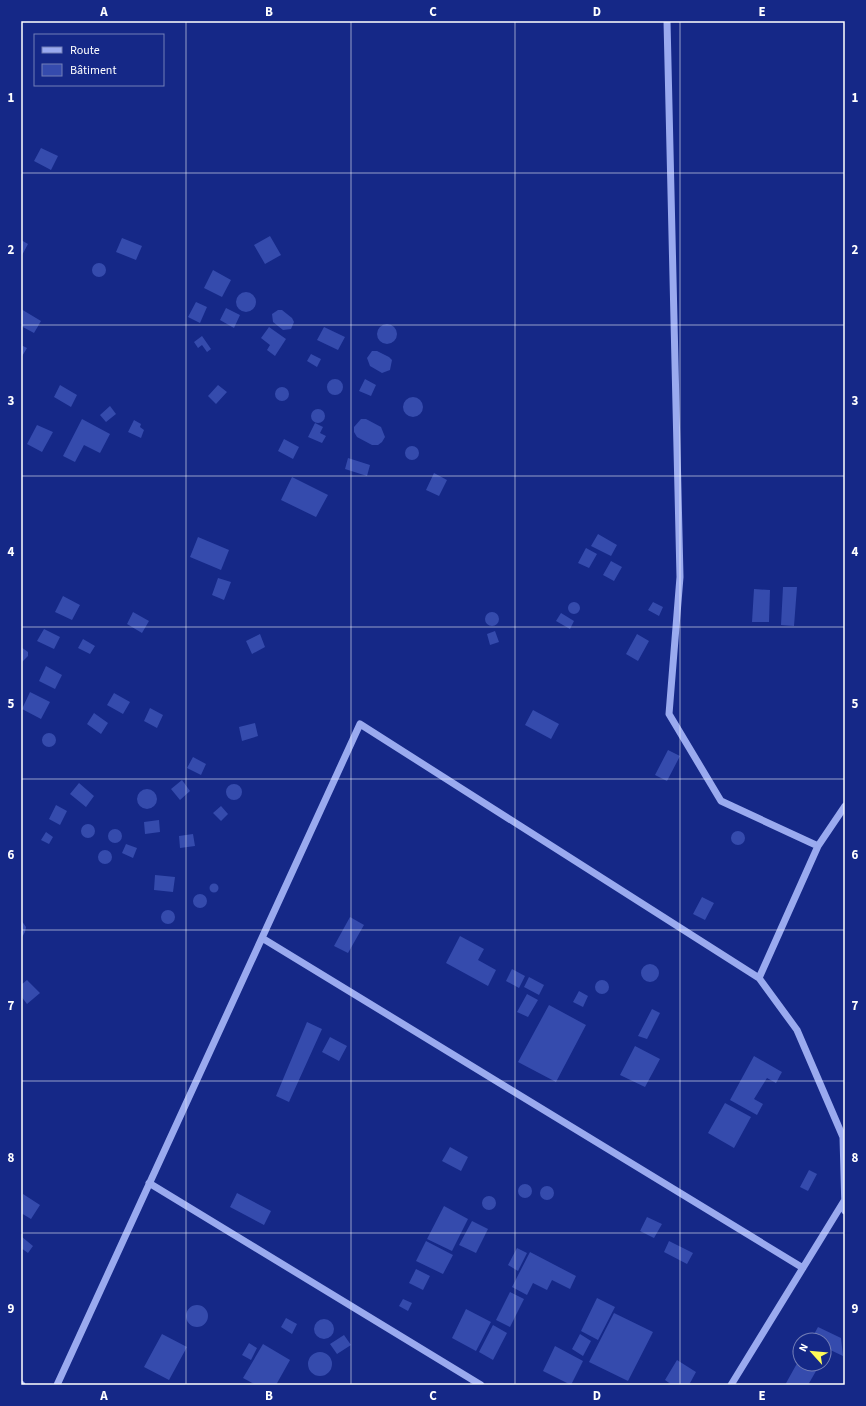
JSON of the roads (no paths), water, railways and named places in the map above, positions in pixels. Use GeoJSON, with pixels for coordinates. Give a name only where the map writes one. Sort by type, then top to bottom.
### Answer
{"type":"FeatureCollection","features":[{"type":"Feature","properties":{"kind":"street"},"geometry":{"type":"LineString","coordinates":[[667,21],[680,576],[669,714],[721,801],[818,846]]}},
{"type":"Feature","properties":{"kind":"street"},"geometry":{"type":"LineString","coordinates":[[56,1385],[360,724],[759,978],[797,1030],[843,1137],[845,1211]]}},
{"type":"Feature","properties":{"kind":"street"},"geometry":{"type":"LineString","coordinates":[[759,978],[818,846],[845,806]]}},
{"type":"Feature","properties":{"kind":"street"},"geometry":{"type":"LineString","coordinates":[[262,938],[803,1268]]}},
{"type":"Feature","properties":{"kind":"street"},"geometry":{"type":"LineString","coordinates":[[149,1183],[481,1385]]}},
{"type":"Feature","properties":{"kind":"street"},"geometry":{"type":"LineString","coordinates":[[731,1385],[844,1201]]}}]}
